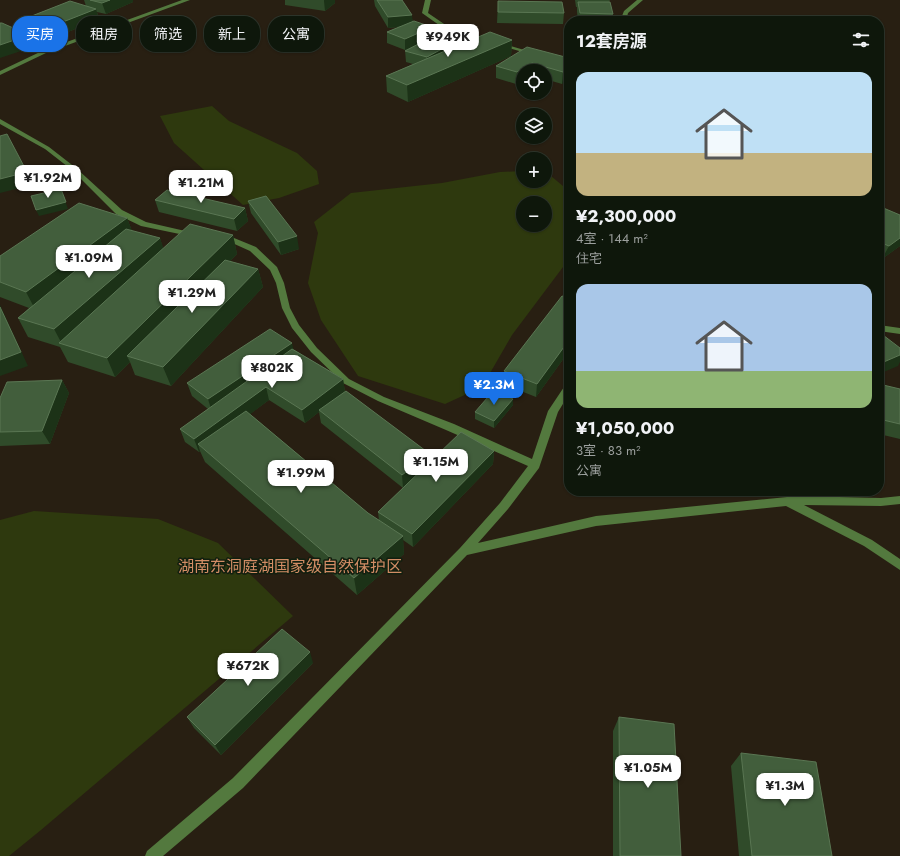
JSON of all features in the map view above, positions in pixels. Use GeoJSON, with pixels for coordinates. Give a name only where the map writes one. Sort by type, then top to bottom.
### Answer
{"type":"FeatureCollection","features":[{"type":"Feature","properties":{"kind":"street"},"geometry":{"type":"LineString","coordinates":[[0,73],[44,52],[187,0]]}},
{"type":"Feature","properties":{"kind":"street"},"geometry":{"type":"LineString","coordinates":[[428,0],[425,13],[448,29],[543,56]]}},
{"type":"Feature","properties":{"kind":"street"},"geometry":{"type":"LineString","coordinates":[[625,16],[626,12],[640,0]]}},
{"type":"Feature","properties":{"kind":"street"},"geometry":{"type":"LineString","coordinates":[[0,121],[47,148],[74,168],[119,212],[144,224],[231,240],[253,249],[274,269],[280,282],[286,308],[295,326],[314,350],[346,381],[381,399],[450,427],[534,465]]}},
{"type":"Feature","properties":{"kind":"street"},"geometry":{"type":"LineString","coordinates":[[884,328],[900,330]]}},
{"type":"Feature","properties":{"kind":"street"},"geometry":{"type":"LineString","coordinates":[[152,856],[238,784],[464,551],[504,506],[534,465],[553,411],[564,394]]}},
{"type":"Feature","properties":{"kind":"street"},"geometry":{"type":"LineString","coordinates":[[464,551],[596,521],[787,501],[900,500]]}},
{"type":"Feature","properties":{"kind":"street"},"geometry":{"type":"LineString","coordinates":[[787,501],[868,543],[900,565]]}},
{"type":"Feature","properties":{"kind":"green space","name":"湖南东洞庭湖国家级自然保护区"},"geometry":{"type":"Polygon","coordinates":[[[0,0],[900,0],[900,856],[0,856],[0,0]]]}},
{"type":"Feature","properties":{"kind":"shaded area"},"geometry":{"type":"Polygon","coordinates":[[[212,106],[229,121],[297,153],[317,171],[319,184],[279,198],[243,205],[174,143],[160,116],[212,106]]]}},
{"type":"Feature","properties":{"kind":"shaded area"},"geometry":{"type":"Polygon","coordinates":[[[516,171],[516,188],[552,188],[552,177],[564,187],[564,266],[512,335],[482,387],[445,404],[358,376],[321,320],[308,283],[318,233],[314,222],[351,193],[442,183],[500,172],[516,171]]]}},
{"type":"Feature","properties":{"kind":"shaded area"},"geometry":{"type":"Polygon","coordinates":[[[34,511],[158,519],[218,543],[293,616],[41,830],[9,856],[0,856],[0,520],[34,511]]]}},
{"type":"Feature","properties":{"kind":"building"},"geometry":{"type":"Polygon","coordinates":[[[90,0],[110,0],[102,3],[90,0]]]}},
{"type":"Feature","properties":{"kind":"building"},"geometry":{"type":"Polygon","coordinates":[[[377,0],[402,0],[412,15],[388,17],[377,0]]]}},
{"type":"Feature","properties":{"kind":"building"},"geometry":{"type":"Polygon","coordinates":[[[70,1],[96,9],[68,20],[68,16],[32,16],[70,1]]]}},
{"type":"Feature","properties":{"kind":"building"},"geometry":{"type":"Polygon","coordinates":[[[498,1],[562,2],[564,13],[498,12],[498,1]]]}},
{"type":"Feature","properties":{"kind":"building"},"geometry":{"type":"Polygon","coordinates":[[[578,2],[610,2],[613,14],[580,13],[578,2]]]}},
{"type":"Feature","properties":{"kind":"building"},"geometry":{"type":"Polygon","coordinates":[[[414,21],[432,27],[405,39],[387,32],[414,21]]]}},
{"type":"Feature","properties":{"kind":"building"},"geometry":{"type":"Polygon","coordinates":[[[0,23],[2,23],[12,27],[12,41],[0,45],[0,23]]]}},
{"type":"Feature","properties":{"kind":"building"},"geometry":{"type":"Polygon","coordinates":[[[447,29],[468,35],[427,57],[405,51],[447,29]]]}},
{"type":"Feature","properties":{"kind":"building"},"geometry":{"type":"Polygon","coordinates":[[[490,32],[512,40],[407,85],[386,76],[490,32]]]}},
{"type":"Feature","properties":{"kind":"building"},"geometry":{"type":"Polygon","coordinates":[[[527,47],[564,57],[563,72],[552,69],[552,64],[532,63],[516,64],[516,72],[496,66],[527,47]]]}},
{"type":"Feature","properties":{"kind":"building"},"geometry":{"type":"Polygon","coordinates":[[[7,134],[27,172],[0,179],[0,136],[7,134]]]}},
{"type":"Feature","properties":{"kind":"building"},"geometry":{"type":"Polygon","coordinates":[[[61,189],[66,202],[36,210],[31,196],[61,189]]]}},
{"type":"Feature","properties":{"kind":"building"},"geometry":{"type":"Polygon","coordinates":[[[167,190],[245,208],[234,219],[155,200],[167,190]]]}},
{"type":"Feature","properties":{"kind":"building"},"geometry":{"type":"Polygon","coordinates":[[[266,196],[297,236],[278,242],[248,201],[266,196]]]}},
{"type":"Feature","properties":{"kind":"building"},"geometry":{"type":"Polygon","coordinates":[[[79,203],[127,218],[26,292],[0,282],[0,256],[79,203]]]}},
{"type":"Feature","properties":{"kind":"building"},"geometry":{"type":"Polygon","coordinates":[[[884,208],[900,215],[900,238],[889,246],[884,244],[884,208]]]}},
{"type":"Feature","properties":{"kind":"building"},"geometry":{"type":"Polygon","coordinates":[[[190,224],[233,235],[107,358],[59,343],[190,224]]]}},
{"type":"Feature","properties":{"kind":"building"},"geometry":{"type":"Polygon","coordinates":[[[126,229],[160,238],[54,329],[18,318],[126,229]]]}},
{"type":"Feature","properties":{"kind":"building"},"geometry":{"type":"Polygon","coordinates":[[[225,260],[258,269],[163,367],[127,356],[225,260]]]}},
{"type":"Feature","properties":{"kind":"building"},"geometry":{"type":"Polygon","coordinates":[[[562,296],[564,297],[564,347],[537,384],[504,371],[562,296]]]}},
{"type":"Feature","properties":{"kind":"building"},"geometry":{"type":"Polygon","coordinates":[[[0,307],[21,352],[0,360],[0,307]]]}},
{"type":"Feature","properties":{"kind":"building"},"geometry":{"type":"Polygon","coordinates":[[[270,329],[292,343],[208,399],[187,383],[270,329]]]}},
{"type":"Feature","properties":{"kind":"building"},"geometry":{"type":"Polygon","coordinates":[[[884,336],[900,348],[900,355],[884,362],[884,336]]]}},
{"type":"Feature","properties":{"kind":"building"},"geometry":{"type":"Polygon","coordinates":[[[292,349],[343,379],[302,410],[266,387],[194,439],[180,429],[292,349]]]}},
{"type":"Feature","properties":{"kind":"building"},"geometry":{"type":"Polygon","coordinates":[[[62,380],[42,431],[0,432],[0,398],[7,382],[62,380]]]}},
{"type":"Feature","properties":{"kind":"building"},"geometry":{"type":"Polygon","coordinates":[[[884,385],[900,389],[900,424],[884,420],[884,385]]]}},
{"type":"Feature","properties":{"kind":"building"},"geometry":{"type":"Polygon","coordinates":[[[494,390],[513,399],[494,421],[475,412],[494,390]]]}},
{"type":"Feature","properties":{"kind":"building"},"geometry":{"type":"Polygon","coordinates":[[[346,391],[430,454],[402,475],[319,410],[346,391]]]}},
{"type":"Feature","properties":{"kind":"building"},"geometry":{"type":"Polygon","coordinates":[[[246,411],[368,513],[403,536],[354,578],[198,444],[246,411]]]}},
{"type":"Feature","properties":{"kind":"building"},"geometry":{"type":"Polygon","coordinates":[[[461,432],[494,451],[412,534],[378,512],[461,432]]]}},
{"type":"Feature","properties":{"kind":"building"},"geometry":{"type":"Polygon","coordinates":[[[282,629],[310,652],[215,745],[187,717],[282,629]]]}},
{"type":"Feature","properties":{"kind":"building"},"geometry":{"type":"Polygon","coordinates":[[[619,717],[674,724],[681,856],[620,856],[619,717]]]}},
{"type":"Feature","properties":{"kind":"building"},"geometry":{"type":"Polygon","coordinates":[[[741,753],[816,762],[832,856],[752,856],[741,753]]]}}]}
